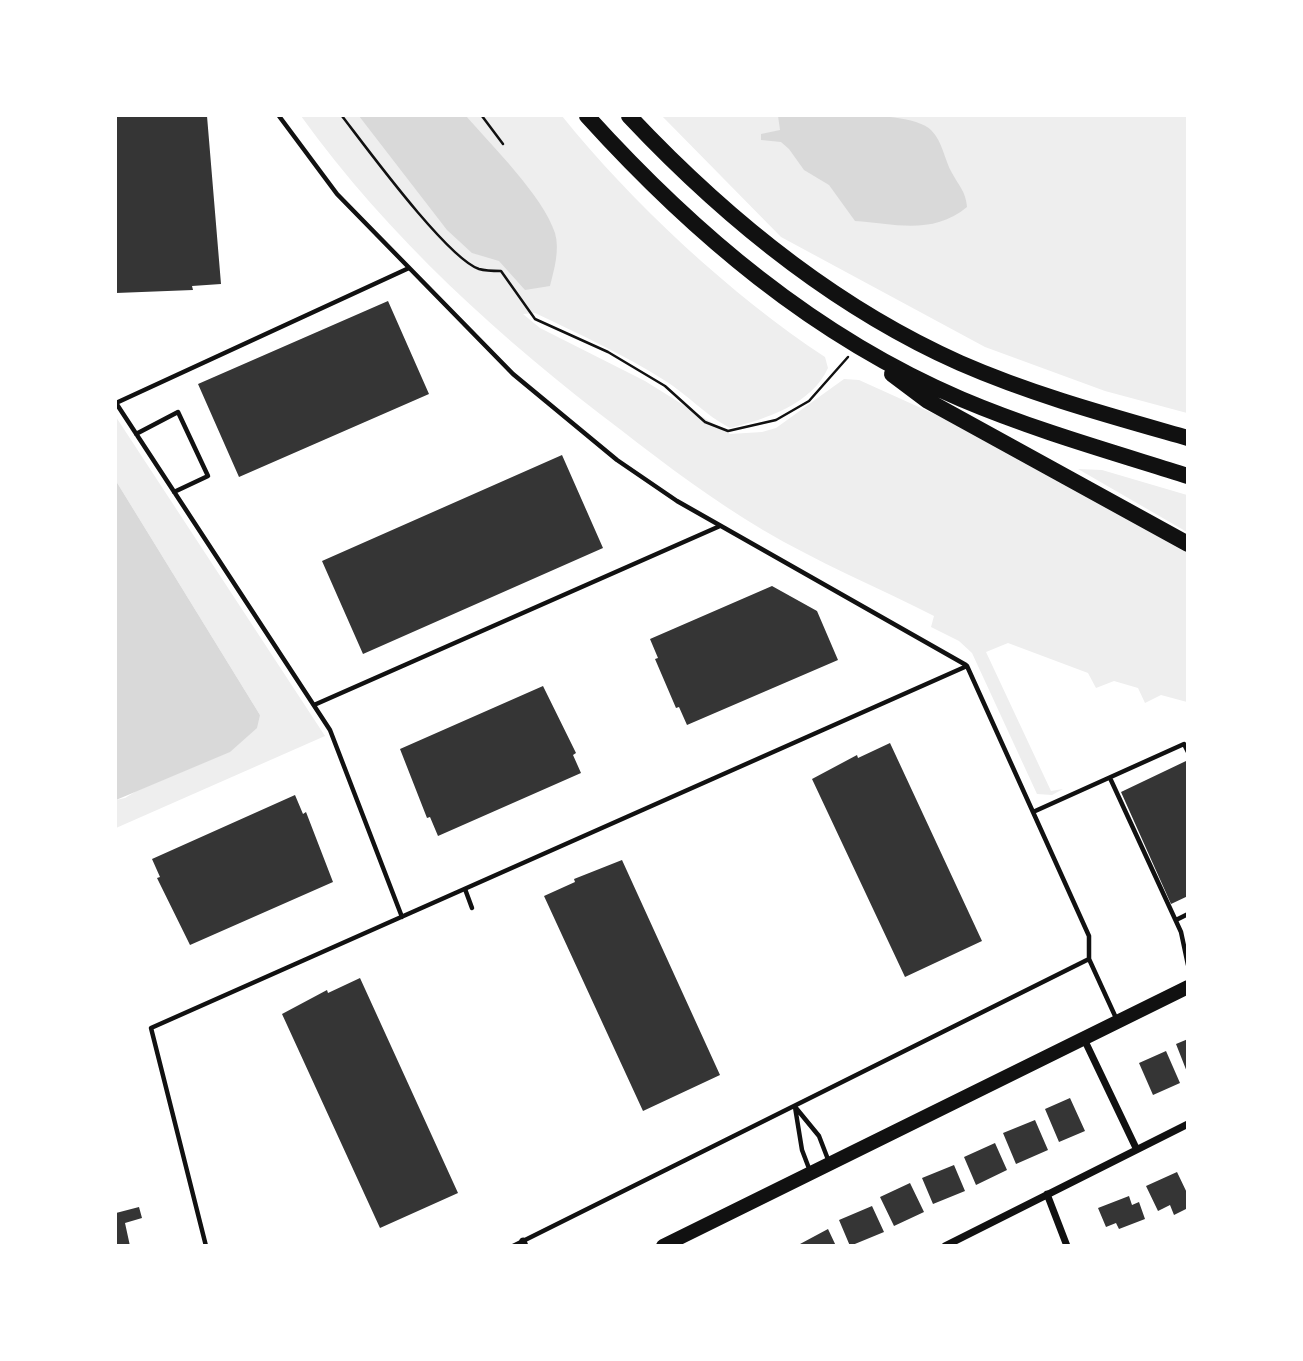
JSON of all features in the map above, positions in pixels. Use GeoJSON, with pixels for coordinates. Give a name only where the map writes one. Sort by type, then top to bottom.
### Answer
{"type":"FeatureCollection","features":[{"type":"Feature","properties":{"kind":"highway"},"geometry":{"type":"LineString","coordinates":[[587,116],[656,189],[725,251],[775,292],[857,346],[928,401],[1188,544]]}},
{"type":"Feature","properties":{"kind":"highway"},"geometry":{"type":"LineString","coordinates":[[629,116],[737,220],[820,284],[864,313],[911,339],[996,377],[1060,401],[1188,438]]}},
{"type":"Feature","properties":{"kind":"highway"},"geometry":{"type":"LineString","coordinates":[[857,346],[960,399],[1009,418],[1188,476]]}},
{"type":"Feature","properties":{"kind":"highway"},"geometry":{"type":"LineString","coordinates":[[1141,424],[1188,428]]}},
{"type":"Feature","properties":{"kind":"main road"},"geometry":{"type":"LineString","coordinates":[[663,1245],[1188,987]]}},
{"type":"Feature","properties":{"kind":"street"},"geometry":{"type":"LineString","coordinates":[[1083,1038],[1136,1148]]}},
{"type":"Feature","properties":{"kind":"street"},"geometry":{"type":"LineString","coordinates":[[945,1245],[1188,1124]]}},
{"type":"Feature","properties":{"kind":"street"},"geometry":{"type":"LineString","coordinates":[[1047,1194],[1067,1245]]}},
{"type":"Feature","properties":{"kind":"lane"},"geometry":{"type":"LineString","coordinates":[[279,116],[337,194],[513,374],[617,460],[677,501],[967,666],[1089,936],[1089,960],[1118,1021]]}},
{"type":"Feature","properties":{"kind":"lane"},"geometry":{"type":"LineString","coordinates":[[402,916],[330,730],[116,403],[409,268]]}},
{"type":"Feature","properties":{"kind":"lane"},"geometry":{"type":"LineString","coordinates":[[136,434],[178,411],[208,476],[174,492]]}},
{"type":"Feature","properties":{"kind":"lane"},"geometry":{"type":"LineString","coordinates":[[314,705],[721,526]]}},
{"type":"Feature","properties":{"kind":"lane"},"geometry":{"type":"LineString","coordinates":[[206,1245],[151,1028],[967,666]]}},
{"type":"Feature","properties":{"kind":"lane"},"geometry":{"type":"LineString","coordinates":[[1033,812],[1184,744],[1188,752]]}},
{"type":"Feature","properties":{"kind":"lane"},"geometry":{"type":"LineString","coordinates":[[1110,778],[1176,920],[1188,965]]}},
{"type":"Feature","properties":{"kind":"lane"},"geometry":{"type":"LineString","coordinates":[[464,889],[472,908]]}},
{"type":"Feature","properties":{"kind":"lane"},"geometry":{"type":"LineString","coordinates":[[1176,920],[1188,914]]}},
{"type":"Feature","properties":{"kind":"lane"},"geometry":{"type":"LineString","coordinates":[[1181,932],[1188,938]]}},
{"type":"Feature","properties":{"kind":"lane"},"geometry":{"type":"LineString","coordinates":[[513,1245],[524,1243],[678,1161],[795,1107],[1089,960]]}},
{"type":"Feature","properties":{"kind":"lane"},"geometry":{"type":"LineString","coordinates":[[795,1107],[819,1136],[829,1163]]}},
{"type":"Feature","properties":{"kind":"lane"},"geometry":{"type":"LineString","coordinates":[[795,1107],[802,1150],[810,1171]]}},
{"type":"Feature","properties":{"kind":"path"},"geometry":{"type":"LineString","coordinates":[[342,116],[392,181],[450,247],[478,269],[501,271],[535,319],[608,352],[665,386],[705,422],[728,431],[776,420],[809,401],[857,346]]}},
{"type":"Feature","properties":{"kind":"path"},"geometry":{"type":"LineString","coordinates":[[482,116],[503,144]]}},
{"type":"Feature","properties":{"kind":"shaded area"},"geometry":{"type":"Polygon","coordinates":[[[301,116],[562,116],[619,181],[684,246],[754,306],[825,357],[828,368],[811,391],[786,408],[773,415],[730,428],[673,386],[633,362],[535,313],[523,314],[540,328],[645,381],[730,434],[762,432],[776,428],[844,379],[859,380],[983,436],[1187,553],[1187,702],[1161,695],[1145,703],[1138,688],[1114,681],[1096,688],[1088,673],[1008,643],[986,652],[1051,791],[1063,789],[1052,795],[1037,794],[972,653],[959,641],[931,627],[934,616],[804,553],[745,519],[708,495],[577,396],[490,323],[409,245],[335,161],[301,116]]]}},
{"type":"Feature","properties":{"kind":"shaded area"},"geometry":{"type":"Polygon","coordinates":[[[359,116],[466,116],[516,172],[549,219],[557,246],[550,286],[525,290],[499,261],[472,253],[447,230],[359,116]]]}},
{"type":"Feature","properties":{"kind":"shaded area"},"geometry":{"type":"Polygon","coordinates":[[[662,116],[1187,116],[1187,413],[1105,391],[985,347],[781,237],[662,116]]]}},
{"type":"Feature","properties":{"kind":"shaded area"},"geometry":{"type":"Polygon","coordinates":[[[778,116],[882,116],[920,123],[931,130],[938,140],[949,168],[964,193],[967,207],[954,216],[928,225],[855,221],[829,185],[804,170],[781,142],[761,140],[761,134],[780,130],[778,116]]]}},
{"type":"Feature","properties":{"kind":"shaded area"},"geometry":{"type":"Polygon","coordinates":[[[116,417],[325,736],[116,828],[116,800],[125,798],[260,715],[116,481],[116,417]]]}},
{"type":"Feature","properties":{"kind":"shaded area"},"geometry":{"type":"Polygon","coordinates":[[[1078,469],[1102,470],[1187,495],[1187,532],[1078,469]]]}},
{"type":"Feature","properties":{"kind":"shaded area"},"geometry":{"type":"Polygon","coordinates":[[[116,481],[260,715],[257,728],[230,752],[116,800],[116,481]]]}},
{"type":"Feature","properties":{"kind":"building"},"geometry":{"type":"Polygon","coordinates":[[[116,116],[207,116],[221,284],[192,286],[193,290],[116,293],[116,116]]]}},
{"type":"Feature","properties":{"kind":"building"},"geometry":{"type":"Polygon","coordinates":[[[388,301],[429,394],[239,477],[198,384],[388,301]]]}},
{"type":"Feature","properties":{"kind":"building"},"geometry":{"type":"Polygon","coordinates":[[[562,455],[603,548],[363,654],[322,561],[562,455]]]}},
{"type":"Feature","properties":{"kind":"building"},"geometry":{"type":"Polygon","coordinates":[[[772,586],[817,611],[838,660],[687,725],[679,707],[676,708],[655,659],[658,658],[650,639],[772,586]]]}},
{"type":"Feature","properties":{"kind":"building"},"geometry":{"type":"Polygon","coordinates":[[[543,686],[576,753],[573,755],[581,773],[438,836],[430,817],[427,818],[400,749],[543,686]]]}},
{"type":"Feature","properties":{"kind":"building"},"geometry":{"type":"Polygon","coordinates":[[[890,743],[982,941],[905,977],[812,779],[857,755],[858,758],[890,743]]]}},
{"type":"Feature","properties":{"kind":"building"},"geometry":{"type":"Polygon","coordinates":[[[1186,761],[1188,896],[1171,904],[1121,792],[1186,761]]]}},
{"type":"Feature","properties":{"kind":"building"},"geometry":{"type":"Polygon","coordinates":[[[295,795],[303,814],[306,812],[333,882],[190,945],[157,878],[160,877],[152,859],[295,795]]]}},
{"type":"Feature","properties":{"kind":"building"},"geometry":{"type":"Polygon","coordinates":[[[622,860],[720,1075],[643,1111],[544,896],[575,882],[574,879],[622,860]]]}},
{"type":"Feature","properties":{"kind":"building"},"geometry":{"type":"Polygon","coordinates":[[[360,978],[458,1193],[380,1228],[282,1014],[327,990],[328,993],[360,978]]]}},
{"type":"Feature","properties":{"kind":"building"},"geometry":{"type":"Polygon","coordinates":[[[1188,1039],[1188,1072],[1187,1072],[1176,1044],[1188,1039]]]}},
{"type":"Feature","properties":{"kind":"building"},"geometry":{"type":"Polygon","coordinates":[[[1166,1051],[1180,1083],[1153,1095],[1139,1063],[1166,1051]]]}},
{"type":"Feature","properties":{"kind":"building"},"geometry":{"type":"Polygon","coordinates":[[[1070,1098],[1085,1131],[1059,1142],[1045,1109],[1070,1098]]]}},
{"type":"Feature","properties":{"kind":"building"},"geometry":{"type":"Polygon","coordinates":[[[1035,1120],[1048,1150],[1016,1164],[1003,1133],[1035,1120]]]}},
{"type":"Feature","properties":{"kind":"building"},"geometry":{"type":"Polygon","coordinates":[[[995,1143],[1007,1170],[976,1185],[964,1157],[995,1143]]]}},
{"type":"Feature","properties":{"kind":"building"},"geometry":{"type":"Polygon","coordinates":[[[954,1165],[965,1191],[933,1204],[922,1178],[954,1165]]]}},
{"type":"Feature","properties":{"kind":"building"},"geometry":{"type":"Polygon","coordinates":[[[1177,1172],[1188,1195],[1188,1208],[1174,1215],[1170,1205],[1158,1211],[1146,1186],[1177,1172]]]}},
{"type":"Feature","properties":{"kind":"building"},"geometry":{"type":"Polygon","coordinates":[[[910,1183],[924,1212],[894,1226],[880,1197],[910,1183]]]}},
{"type":"Feature","properties":{"kind":"building"},"geometry":{"type":"Polygon","coordinates":[[[1129,1196],[1132,1205],[1139,1202],[1145,1219],[1119,1229],[1116,1223],[1106,1227],[1098,1208],[1129,1196]]]}},
{"type":"Feature","properties":{"kind":"building"},"geometry":{"type":"Polygon","coordinates":[[[872,1206],[884,1232],[850,1246],[839,1220],[872,1206]]]}},
{"type":"Feature","properties":{"kind":"building"},"geometry":{"type":"Polygon","coordinates":[[[139,1207],[142,1218],[125,1223],[130,1246],[116,1246],[116,1213],[139,1207]]]}},
{"type":"Feature","properties":{"kind":"building"},"geometry":{"type":"Polygon","coordinates":[[[828,1229],[836,1246],[801,1246],[800,1244],[828,1229]]]}}]}
